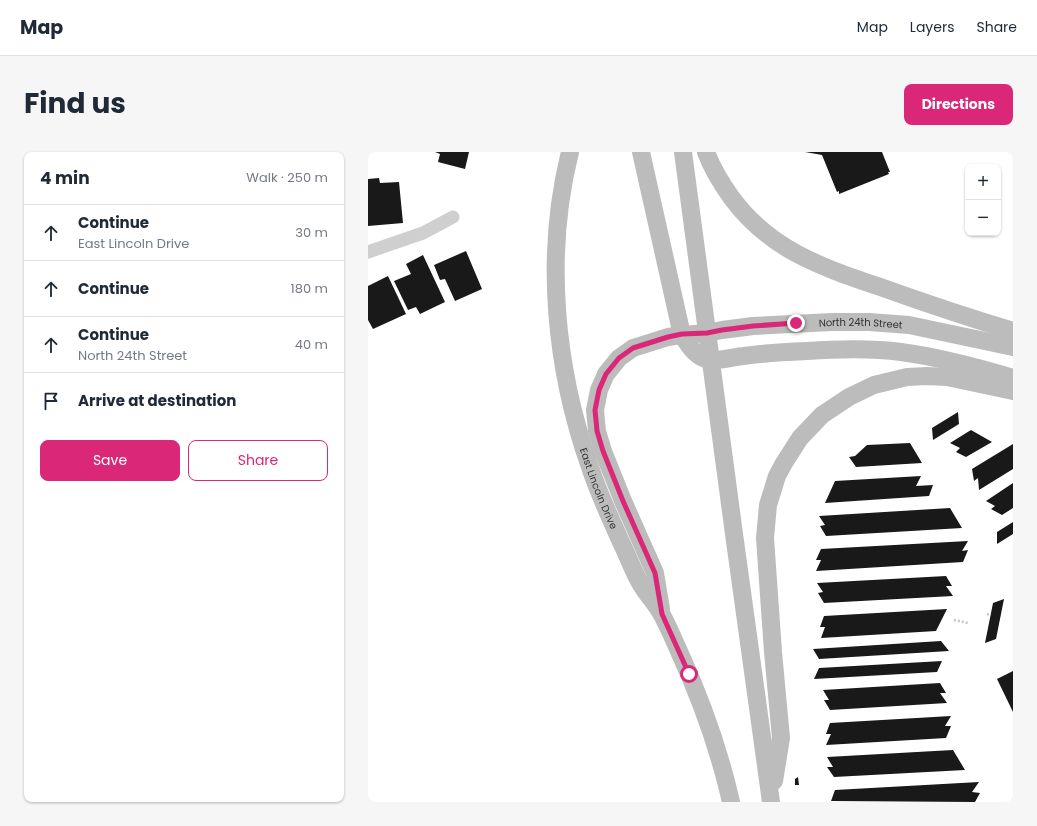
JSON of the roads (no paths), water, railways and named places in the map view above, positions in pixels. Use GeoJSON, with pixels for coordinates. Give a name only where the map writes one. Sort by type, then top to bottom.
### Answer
{"type":"FeatureCollection","features":[{"type":"Feature","properties":{"kind":"main road","name":"East Lincoln Drive"},"geometry":{"type":"LineString","coordinates":[[570,152],[559,222],[556,274],[557,310],[565,378],[579,434],[590,468],[640,583],[662,614],[685,663],[718,749],[731,802]]}},
{"type":"Feature","properties":{"kind":"main road"},"geometry":{"type":"LineString","coordinates":[[641,152],[682,334],[694,352],[700,357],[711,360],[769,352],[823,350],[900,352],[948,361],[1013,378]]}},
{"type":"Feature","properties":{"kind":"main road"},"geometry":{"type":"LineString","coordinates":[[683,152],[771,801]]}},
{"type":"Feature","properties":{"kind":"main road"},"geometry":{"type":"LineString","coordinates":[[706,152],[718,177],[740,210],[752,223],[775,242],[806,260],[823,267],[916,300],[1013,331]]}},
{"type":"Feature","properties":{"kind":"main road","name":"North 24th Street"},"geometry":{"type":"LineString","coordinates":[[662,614],[655,573],[623,501],[603,451],[597,431],[595,410],[599,390],[606,374],[619,358],[633,348],[682,334],[707,333],[722,330],[784,324],[869,322],[908,326],[1013,347]]}},
{"type":"Feature","properties":{"kind":"main road"},"geometry":{"type":"LineString","coordinates":[[771,801],[781,738],[772,652],[766,532],[768,505],[777,476],[784,462],[800,438],[822,415],[842,401],[862,390],[885,382],[907,377],[947,377],[1013,391]]}},
{"type":"Feature","properties":{"kind":"street"},"geometry":{"type":"LineString","coordinates":[[368,252],[423,233],[453,217]]}}]}
